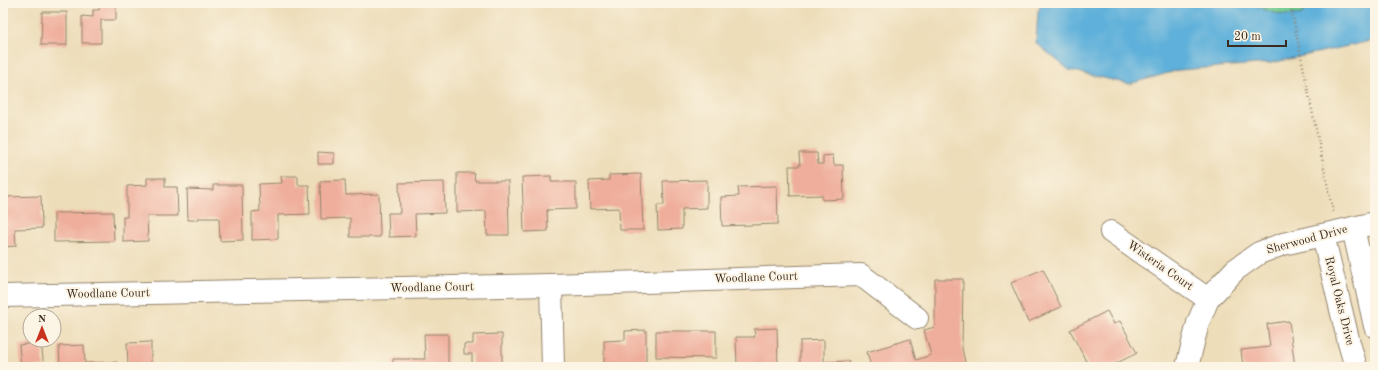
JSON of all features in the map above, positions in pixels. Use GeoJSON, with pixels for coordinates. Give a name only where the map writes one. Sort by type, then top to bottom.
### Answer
{"type":"FeatureCollection","features":[{"type":"Feature","properties":{"kind":"street","name":"Sherwood Drive"},"geometry":{"type":"LineString","coordinates":[[1187,367],[1198,323],[1208,299],[1235,270],[1260,254],[1283,244],[1375,223]]}},
{"type":"Feature","properties":{"kind":"street"},"geometry":{"type":"LineString","coordinates":[[1338,231],[1375,326]]}},
{"type":"Feature","properties":{"kind":"street","name":"Royal Oaks Drive"},"geometry":{"type":"LineString","coordinates":[[1338,231],[1349,343],[1356,367]]}},
{"type":"Feature","properties":{"kind":"street","name":"Wisteria Court"},"geometry":{"type":"LineString","coordinates":[[1111,232],[1208,299]]}},
{"type":"Feature","properties":{"kind":"street","name":"Woodlane Court"},"geometry":{"type":"LineString","coordinates":[[3,296],[551,286],[861,275],[917,318]]}},
{"type":"Feature","properties":{"kind":"street"},"geometry":{"type":"LineString","coordinates":[[551,286],[553,367]]}},
{"type":"Feature","properties":{"kind":"path"},"geometry":{"type":"LineString","coordinates":[[1290,3],[1338,231]]}},
{"type":"Feature","properties":{"kind":"green space"},"geometry":{"type":"Polygon","coordinates":[[[1253,3],[1310,3],[1302,14],[1289,15],[1270,12],[1253,3]]]}},
{"type":"Feature","properties":{"kind":"water"},"geometry":{"type":"Polygon","coordinates":[[[1042,3],[1253,3],[1270,12],[1295,15],[1302,14],[1310,3],[1375,3],[1375,40],[1271,63],[1179,70],[1129,84],[1069,70],[1036,43],[1038,11],[1042,3]]]}},
{"type":"Feature","properties":{"kind":"building"},"geometry":{"type":"Polygon","coordinates":[[[99,3],[157,3],[157,6],[116,5],[116,20],[101,20],[101,43],[82,43],[82,16],[93,17],[93,10],[99,10],[99,3]]]}},
{"type":"Feature","properties":{"kind":"building"},"geometry":{"type":"Polygon","coordinates":[[[42,12],[67,12],[67,45],[41,45],[42,12]]]}},
{"type":"Feature","properties":{"kind":"building"},"geometry":{"type":"Polygon","coordinates":[[[318,152],[334,153],[334,164],[318,164],[318,152]]]}},
{"type":"Feature","properties":{"kind":"building"},"geometry":{"type":"Polygon","coordinates":[[[799,153],[817,153],[818,164],[823,164],[823,156],[833,155],[834,165],[843,165],[844,199],[822,200],[822,195],[790,196],[789,166],[800,166],[799,153]]]}},
{"type":"Feature","properties":{"kind":"building"},"geometry":{"type":"Polygon","coordinates":[[[457,173],[474,173],[475,181],[508,181],[509,235],[487,235],[486,211],[457,212],[457,173]]]}},
{"type":"Feature","properties":{"kind":"building"},"geometry":{"type":"Polygon","coordinates":[[[641,174],[643,230],[620,230],[619,208],[590,209],[589,181],[609,180],[609,175],[641,174]]]}},
{"type":"Feature","properties":{"kind":"building"},"geometry":{"type":"Polygon","coordinates":[[[281,176],[298,176],[298,185],[309,185],[310,214],[278,215],[278,239],[252,240],[252,212],[260,211],[259,184],[282,183],[281,176]]]}},
{"type":"Feature","properties":{"kind":"building"},"geometry":{"type":"Polygon","coordinates":[[[551,176],[551,182],[576,182],[576,209],[547,210],[548,231],[524,232],[522,177],[551,176]]]}},
{"type":"Feature","properties":{"kind":"building"},"geometry":{"type":"Polygon","coordinates":[[[147,178],[165,178],[165,187],[177,187],[178,216],[147,216],[148,241],[123,242],[123,217],[127,217],[127,186],[147,185],[147,178]]]}},
{"type":"Feature","properties":{"kind":"building"},"geometry":{"type":"Polygon","coordinates":[[[345,180],[346,195],[379,194],[380,237],[350,237],[350,218],[321,219],[320,181],[345,180]]]}},
{"type":"Feature","properties":{"kind":"building"},"geometry":{"type":"Polygon","coordinates":[[[707,180],[707,208],[682,209],[682,229],[658,230],[657,205],[664,205],[663,181],[707,180]]]}},
{"type":"Feature","properties":{"kind":"building"},"geometry":{"type":"Polygon","coordinates":[[[444,182],[445,213],[415,214],[416,236],[389,237],[388,213],[400,213],[399,183],[444,182]]]}},
{"type":"Feature","properties":{"kind":"building"},"geometry":{"type":"Polygon","coordinates":[[[213,185],[242,185],[243,240],[220,241],[219,218],[198,218],[198,220],[188,220],[187,189],[213,190],[213,185]]]}},
{"type":"Feature","properties":{"kind":"building"},"geometry":{"type":"Polygon","coordinates":[[[777,186],[778,224],[722,226],[721,197],[739,196],[738,187],[777,186]]]}},
{"type":"Feature","properties":{"kind":"building"},"geometry":{"type":"Polygon","coordinates":[[[41,196],[42,228],[15,229],[16,246],[3,247],[3,197],[41,196]]]}},
{"type":"Feature","properties":{"kind":"building"},"geometry":{"type":"Polygon","coordinates":[[[113,212],[114,241],[54,242],[54,213],[113,212]]]}},
{"type":"Feature","properties":{"kind":"building"},"geometry":{"type":"Polygon","coordinates":[[[1043,269],[1061,307],[1028,322],[1011,283],[1043,269]]]}},
{"type":"Feature","properties":{"kind":"building"},"geometry":{"type":"Polygon","coordinates":[[[935,279],[963,279],[962,348],[966,367],[871,367],[867,352],[910,339],[916,360],[931,355],[924,330],[935,327],[935,279]]]}},
{"type":"Feature","properties":{"kind":"building"},"geometry":{"type":"Polygon","coordinates":[[[1107,311],[1114,324],[1120,321],[1137,353],[1109,367],[1089,367],[1070,330],[1107,311]]]}},
{"type":"Feature","properties":{"kind":"building"},"geometry":{"type":"Polygon","coordinates":[[[1289,321],[1295,367],[1243,367],[1241,350],[1270,347],[1267,324],[1289,321]]]}},
{"type":"Feature","properties":{"kind":"building"},"geometry":{"type":"Polygon","coordinates":[[[777,328],[778,367],[737,367],[736,337],[755,337],[754,329],[777,328]]]}},
{"type":"Feature","properties":{"kind":"building"},"geometry":{"type":"Polygon","coordinates":[[[646,330],[646,367],[604,367],[604,341],[625,340],[625,331],[646,330]]]}},
{"type":"Feature","properties":{"kind":"building"},"geometry":{"type":"Polygon","coordinates":[[[656,331],[716,331],[716,358],[656,357],[656,331]]]}},
{"type":"Feature","properties":{"kind":"building"},"geometry":{"type":"Polygon","coordinates":[[[424,334],[448,334],[448,367],[393,367],[393,359],[425,359],[424,334]]]}},
{"type":"Feature","properties":{"kind":"building"},"geometry":{"type":"Polygon","coordinates":[[[502,334],[502,367],[472,367],[472,354],[464,354],[464,344],[473,344],[473,335],[502,334]]]}},
{"type":"Feature","properties":{"kind":"building"},"geometry":{"type":"Polygon","coordinates":[[[824,340],[824,362],[849,361],[849,367],[800,367],[800,341],[824,340]]]}},
{"type":"Feature","properties":{"kind":"building"},"geometry":{"type":"Polygon","coordinates":[[[151,342],[151,365],[182,364],[182,367],[128,367],[127,343],[151,342]]]}},
{"type":"Feature","properties":{"kind":"building"},"geometry":{"type":"Polygon","coordinates":[[[19,345],[22,345],[22,348],[42,348],[44,367],[21,367],[19,345]]]}},
{"type":"Feature","properties":{"kind":"building"},"geometry":{"type":"Polygon","coordinates":[[[84,345],[85,363],[117,362],[117,367],[60,367],[59,348],[62,348],[62,346],[84,345]]]}}]}
